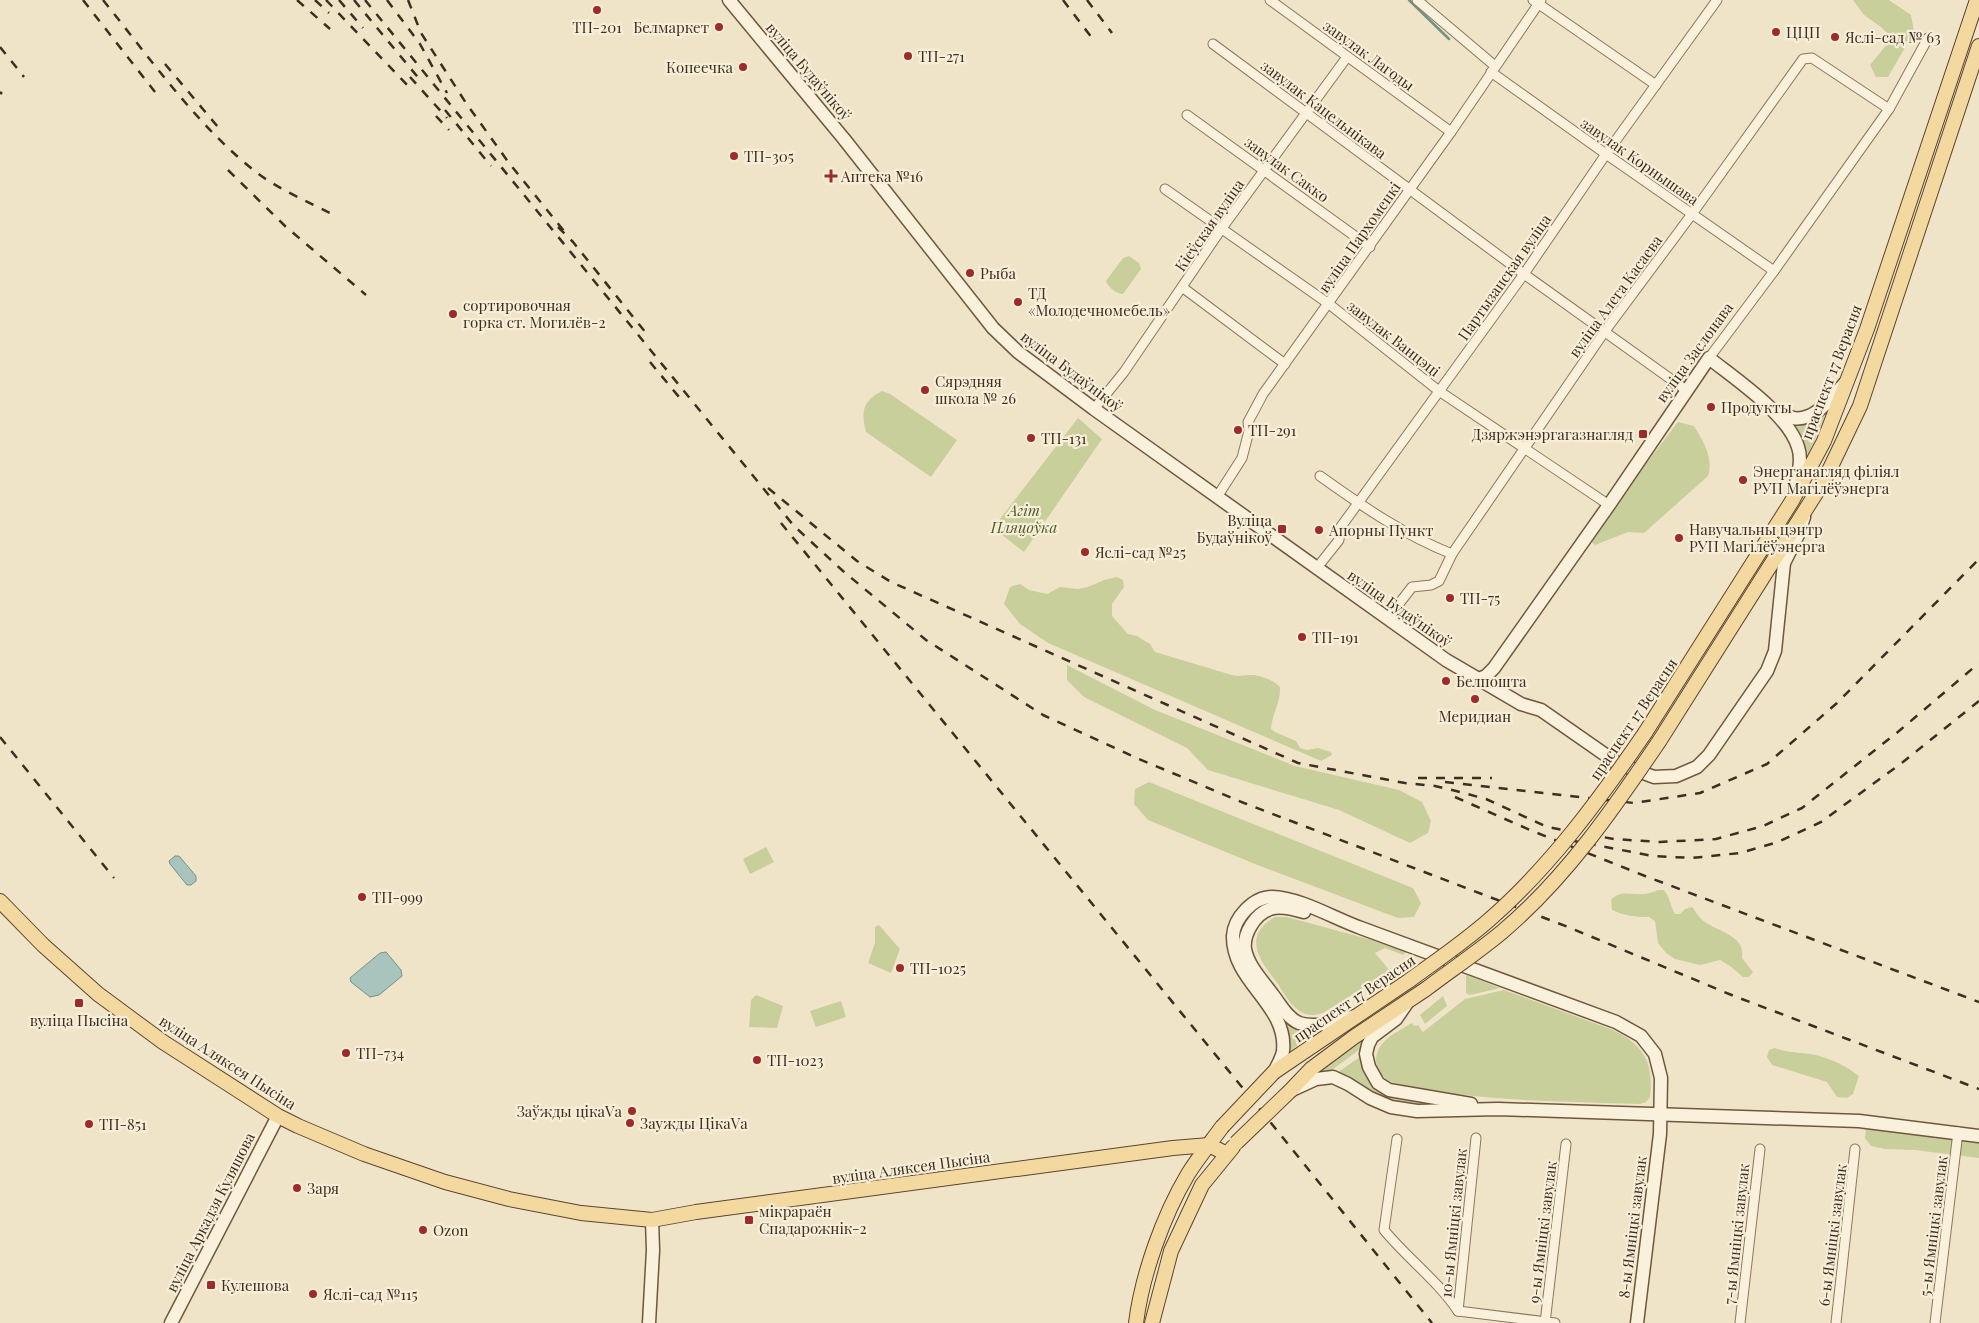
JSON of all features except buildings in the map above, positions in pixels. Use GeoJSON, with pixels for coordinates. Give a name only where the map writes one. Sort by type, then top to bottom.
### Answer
{"type":"FeatureCollection","features":[{"type":"Feature","properties":{"kind":"main road","name":"вуліца Будаўнікоў"},"geometry":{"type":"LineString","coordinates":[[729,0],[844,139],[992,328],[1018,352],[1316,569],[1446,660],[1521,704],[1542,710],[1616,763],[1654,777],[1676,776],[1697,767],[1709,755],[1767,671],[1775,651],[1784,563],[1798,535],[1807,508]]}},
{"type":"Feature","properties":{"kind":"main road","name":"праспект 17 Верасня"},"geometry":{"type":"LineString","coordinates":[[1136,1323],[1154,1248],[1188,1173],[1222,1127],[1274,1072],[1410,980],[1489,920],[1539,872],[1604,794],[1645,733],[1792,501],[1824,440],[1867,329],[1978,0]]}},
{"type":"Feature","properties":{"kind":"main road"},"geometry":{"type":"LineString","coordinates":[[1152,1323],[1171,1251],[1202,1185],[1232,1148],[1311,1069],[1354,1037],[1407,1003],[1503,931],[1549,886],[1609,815],[1660,740],[1825,479],[1860,406],[1979,46]]}},
{"type":"Feature","properties":{"kind":"main road"},"geometry":{"type":"LineString","coordinates":[[1709,358],[1772,410],[1791,432],[1798,448],[1799,468],[1792,501]]}},
{"type":"Feature","properties":{"kind":"main road","name":"вуліца Заслонава"},"geometry":{"type":"LineString","coordinates":[[1479,679],[1486,676],[1494,668],[1609,505],[1709,358]]}},
{"type":"Feature","properties":{"kind":"main road"},"geometry":{"type":"LineString","coordinates":[[1772,410],[1794,418],[1811,416],[1821,409],[1848,379]]}},
{"type":"Feature","properties":{"kind":"main road"},"geometry":{"type":"LineString","coordinates":[[1274,1072],[1283,1052],[1281,1029],[1277,1017],[1242,969],[1235,952],[1233,935],[1238,917],[1252,904],[1269,897],[1290,899],[1340,921]]}},
{"type":"Feature","properties":{"kind":"main road","name":"вуліца Аляксея Пысіна"},"geometry":{"type":"LineString","coordinates":[[0,901],[43,946],[98,994],[163,1042],[278,1116],[364,1154],[445,1182],[509,1199],[563,1209],[652,1220],[696,1212],[1173,1148],[1209,1145]]}},
{"type":"Feature","properties":{"kind":"main road"},"geometry":{"type":"LineString","coordinates":[[1340,921],[1290,908],[1270,909],[1259,916],[1249,928],[1245,948],[1251,964],[1285,1011],[1296,1022],[1308,1025],[1321,1025],[1355,1016]]}},
{"type":"Feature","properties":{"kind":"main road","name":"8-ы Ямніцкі завулак"},"geometry":{"type":"LineString","coordinates":[[1340,921],[1616,1022],[1640,1036],[1655,1054],[1662,1078],[1659,1115],[1660,1134],[1637,1323]]}},
{"type":"Feature","properties":{"kind":"main road"},"geometry":{"type":"LineString","coordinates":[[1407,1003],[1396,1019],[1372,1037],[1368,1045],[1366,1054],[1368,1067],[1378,1083],[1390,1090],[1498,1109]]}},
{"type":"Feature","properties":{"kind":"main road"},"geometry":{"type":"LineString","coordinates":[[1290,1092],[1316,1079],[1332,1077],[1391,1107],[1417,1111],[1498,1109],[1859,1121],[1979,1136]]}},
{"type":"Feature","properties":{"kind":"main road","name":"вуліца Аркадзя Куляшова"},"geometry":{"type":"LineString","coordinates":[[171,1323],[278,1116]]}},
{"type":"Feature","properties":{"kind":"main road"},"geometry":{"type":"LineString","coordinates":[[1209,1145],[1232,1148]]}},
{"type":"Feature","properties":{"kind":"main road"},"geometry":{"type":"LineString","coordinates":[[1173,1148],[1186,1152],[1190,1159],[1188,1173]]}},
{"type":"Feature","properties":{"kind":"main road"},"geometry":{"type":"LineString","coordinates":[[650,1323],[653,1250],[652,1220]]}},
{"type":"Feature","properties":{"kind":"street","name":"завулак Лагоды"},"geometry":{"type":"LineString","coordinates":[[1270,0],[1451,132]]}},
{"type":"Feature","properties":{"kind":"street","name":"завулак Корнышава"},"geometry":{"type":"LineString","coordinates":[[1417,0],[1493,69],[1606,154],[1774,271]]}},
{"type":"Feature","properties":{"kind":"street","name":"Партызанская вуліца"},"geometry":{"type":"LineString","coordinates":[[1316,569],[1339,540],[1340,528],[1357,503],[1524,274],[1606,154],[1717,0]]}},
{"type":"Feature","properties":{"kind":"street","name":"вуліца Пархоменкі"},"geometry":{"type":"LineString","coordinates":[[1217,497],[1242,458],[1249,431],[1248,422],[1256,406],[1451,132],[1537,1]]}},
{"type":"Feature","properties":{"kind":"street"},"geometry":{"type":"LineString","coordinates":[[1537,1],[1656,85]]}},
{"type":"Feature","properties":{"kind":"street","name":"вуліца Заслонава"},"geometry":{"type":"LineString","coordinates":[[1709,358],[1774,271],[1889,108],[1928,38]]}},
{"type":"Feature","properties":{"kind":"street","name":"завулак Кацельнікава"},"geometry":{"type":"LineString","coordinates":[[1213,44],[1409,190],[1686,390]]}},
{"type":"Feature","properties":{"kind":"street","name":"Кіеўская вуліца"},"geometry":{"type":"LineString","coordinates":[[1094,409],[1124,372],[1222,228],[1347,57]]}},
{"type":"Feature","properties":{"kind":"street","name":"вуліца Алега Касаева"},"geometry":{"type":"LineString","coordinates":[[1387,619],[1412,587],[1431,585],[1439,581],[1452,554],[1605,331],[1803,59],[1812,58],[1889,108]]}},
{"type":"Feature","properties":{"kind":"street","name":"завулак Сакко"},"geometry":{"type":"LineString","coordinates":[[1187,115],[1370,246]]}},
{"type":"Feature","properties":{"kind":"street","name":"завулак Ванцэці"},"geometry":{"type":"LineString","coordinates":[[1165,189],[1329,304],[1439,390],[1609,505]]}},
{"type":"Feature","properties":{"kind":"street"},"geometry":{"type":"LineString","coordinates":[[1182,287],[1285,364]]}},
{"type":"Feature","properties":{"kind":"street"},"geometry":{"type":"LineString","coordinates":[[1320,476],[1357,503],[1405,532],[1452,554]]}},
{"type":"Feature","properties":{"kind":"street","name":"5-ы Ямніцкі завулак"},"geometry":{"type":"LineString","coordinates":[[1935,1323],[1958,1132]]}},
{"type":"Feature","properties":{"kind":"street","name":"10-ы Ямніцкі завулак"},"geometry":{"type":"LineString","coordinates":[[1458,1311],[1476,1138]]}},
{"type":"Feature","properties":{"kind":"street"},"geometry":{"type":"LineString","coordinates":[[1396,1139],[1384,1230],[1450,1298],[1458,1311],[1554,1323]]}},
{"type":"Feature","properties":{"kind":"street","name":"9-ы Ямніцкі завулак"},"geometry":{"type":"LineString","coordinates":[[1545,1322],[1566,1144]]}},
{"type":"Feature","properties":{"kind":"street","name":"7-ы Ямніцкі завулак"},"geometry":{"type":"LineString","coordinates":[[1740,1323],[1760,1149]]}},
{"type":"Feature","properties":{"kind":"street","name":"6-ы Ямніцкі завулак"},"geometry":{"type":"LineString","coordinates":[[1836,1323],[1855,1149]]}},
{"type":"Feature","properties":{"kind":"green space"},"geometry":{"type":"Polygon","coordinates":[[[1853,0],[1889,0],[1911,15],[1914,32],[1888,77],[1876,77],[1870,65],[1892,38],[1881,27],[1864,15],[1853,0]]]}},
{"type":"Feature","properties":{"kind":"green space"},"geometry":{"type":"Polygon","coordinates":[[[1129,256],[1139,263],[1141,269],[1123,294],[1120,294],[1113,290],[1106,281],[1123,258],[1129,256]]]}},
{"type":"Feature","properties":{"kind":"green space"},"geometry":{"type":"Polygon","coordinates":[[[882,391],[890,394],[957,440],[931,477],[866,432],[865,408],[870,399],[882,391]]]}},
{"type":"Feature","properties":{"kind":"green space"},"geometry":{"type":"Polygon","coordinates":[[[1829,407],[1806,459],[1800,434],[1785,419],[1829,407]]]}},
{"type":"Feature","properties":{"kind":"green space","name":"Агіт Пляцоўка"},"geometry":{"type":"Polygon","coordinates":[[[1078,418],[1102,439],[1024,552],[993,528],[1078,418]]]}},
{"type":"Feature","properties":{"kind":"green space"},"geometry":{"type":"Polygon","coordinates":[[[1678,422],[1694,426],[1701,438],[1709,456],[1708,476],[1644,533],[1628,532],[1595,545],[1588,539],[1678,422]]]}},
{"type":"Feature","properties":{"kind":"green space"},"geometry":{"type":"Polygon","coordinates":[[[1117,577],[1123,580],[1124,587],[1112,604],[1112,616],[1128,634],[1137,636],[1150,644],[1155,652],[1232,675],[1257,675],[1274,682],[1280,687],[1280,692],[1271,729],[1296,741],[1300,748],[1307,750],[1318,748],[1331,752],[1332,755],[1321,761],[1048,643],[1020,624],[1004,604],[1010,587],[1020,584],[1029,590],[1047,594],[1060,587],[1078,589],[1117,577]]]}},
{"type":"Feature","properties":{"kind":"green space"},"geometry":{"type":"Polygon","coordinates":[[[1067,665],[1155,710],[1295,766],[1399,790],[1422,802],[1431,821],[1428,833],[1410,843],[1339,810],[1208,770],[1187,748],[1084,697],[1067,680],[1067,665]]]}},
{"type":"Feature","properties":{"kind":"green space"},"geometry":{"type":"Polygon","coordinates":[[[1149,782],[1413,888],[1421,903],[1414,917],[1398,918],[1255,864],[1148,820],[1134,804],[1135,789],[1149,782]]]}},
{"type":"Feature","properties":{"kind":"green space"},"geometry":{"type":"Polygon","coordinates":[[[766,847],[774,862],[750,874],[743,859],[766,847]]]}},
{"type":"Feature","properties":{"kind":"green space"},"geometry":{"type":"Polygon","coordinates":[[[1664,890],[1675,914],[1680,914],[1685,909],[1692,907],[1703,921],[1736,940],[1740,944],[1742,958],[1753,972],[1749,977],[1743,977],[1720,960],[1700,965],[1675,959],[1666,953],[1658,943],[1655,921],[1649,917],[1630,916],[1612,910],[1611,900],[1617,895],[1645,894],[1664,890]]]}},
{"type":"Feature","properties":{"kind":"green space"},"geometry":{"type":"Polygon","coordinates":[[[1275,917],[1287,917],[1368,939],[1406,952],[1403,955],[1385,948],[1375,953],[1390,971],[1323,1013],[1306,1014],[1294,1007],[1289,1001],[1260,958],[1257,949],[1256,940],[1259,932],[1265,924],[1275,917]]]}},
{"type":"Feature","properties":{"kind":"green space"},"geometry":{"type":"Polygon","coordinates":[[[879,925],[900,949],[891,973],[868,963],[875,943],[875,927],[879,925]]]}},
{"type":"Feature","properties":{"kind":"green space"},"geometry":{"type":"Polygon","coordinates":[[[1466,975],[1500,988],[1470,995],[1466,993],[1466,975]]]}},
{"type":"Feature","properties":{"kind":"green space"},"geometry":{"type":"Polygon","coordinates":[[[1504,990],[1613,1030],[1624,1036],[1645,1056],[1650,1074],[1650,1097],[1646,1102],[1640,1104],[1516,1100],[1455,1094],[1394,1083],[1380,1072],[1376,1061],[1378,1050],[1396,1032],[1412,1023],[1414,1026],[1418,1025],[1423,1032],[1465,999],[1504,990]]]}},
{"type":"Feature","properties":{"kind":"green space"},"geometry":{"type":"Polygon","coordinates":[[[756,995],[783,1006],[777,1028],[749,1027],[751,1000],[756,995]]]}},
{"type":"Feature","properties":{"kind":"green space"},"geometry":{"type":"Polygon","coordinates":[[[1443,996],[1447,1006],[1425,1024],[1420,1015],[1443,996]]]}},
{"type":"Feature","properties":{"kind":"green space"},"geometry":{"type":"Polygon","coordinates":[[[841,1001],[846,1017],[816,1027],[810,1011],[841,1001]]]}},
{"type":"Feature","properties":{"kind":"green space"},"geometry":{"type":"Polygon","coordinates":[[[1282,1017],[1319,1029],[1287,1053],[1288,1032],[1282,1017]]]}},
{"type":"Feature","properties":{"kind":"green space"},"geometry":{"type":"Polygon","coordinates":[[[1364,1040],[1363,1049],[1329,1072],[1318,1073],[1364,1040]]]}},
{"type":"Feature","properties":{"kind":"green space"},"geometry":{"type":"Polygon","coordinates":[[[1775,1048],[1788,1052],[1818,1056],[1846,1067],[1859,1076],[1853,1094],[1847,1098],[1837,1097],[1827,1082],[1772,1065],[1767,1057],[1769,1050],[1775,1048]]]}},
{"type":"Feature","properties":{"kind":"green space"},"geometry":{"type":"Polygon","coordinates":[[[1360,1057],[1363,1057],[1364,1072],[1376,1087],[1451,1104],[1405,1105],[1380,1098],[1337,1073],[1360,1057]]]}},
{"type":"Feature","properties":{"kind":"green space"},"geometry":{"type":"Polygon","coordinates":[[[1866,1127],[1979,1135],[1979,1158],[1871,1146],[1865,1138],[1866,1127]]]}},
{"type":"Feature","properties":{"kind":"water"},"geometry":{"type":"Polygon","coordinates":[[[175,856],[179,856],[196,876],[196,881],[191,885],[187,885],[170,864],[169,861],[175,856]]]}},
{"type":"Feature","properties":{"kind":"water"},"geometry":{"type":"Polygon","coordinates":[[[386,952],[401,970],[402,976],[379,995],[370,997],[351,982],[350,978],[380,953],[386,952]]]}},
{"type":"Feature","properties":{"kind":"waterway"},"geometry":{"type":"LineString","coordinates":[[1409,0],[1449,39]]}},
{"type":"Feature","properties":{"kind":"railway"},"geometry":{"type":"LineString","coordinates":[[83,0],[155,92]]}},
{"type":"Feature","properties":{"kind":"railway"},"geometry":{"type":"LineString","coordinates":[[103,0],[196,115],[238,157],[276,185],[330,213]]}},
{"type":"Feature","properties":{"kind":"railway"},"geometry":{"type":"LineString","coordinates":[[297,0],[330,29]]}},
{"type":"Feature","properties":{"kind":"railway"},"geometry":{"type":"LineString","coordinates":[[315,0],[329,13]]}},
{"type":"Feature","properties":{"kind":"railway"},"geometry":{"type":"LineString","coordinates":[[326,0],[412,90]]}},
{"type":"Feature","properties":{"kind":"railway"},"geometry":{"type":"LineString","coordinates":[[339,0],[363,28]]}},
{"type":"Feature","properties":{"kind":"railway"},"geometry":{"type":"LineString","coordinates":[[354,0],[421,81]]}},
{"type":"Feature","properties":{"kind":"railway"},"geometry":{"type":"LineString","coordinates":[[365,0],[794,526],[843,571],[926,640],[1043,715],[1139,759],[1244,803],[1568,927],[1734,996],[1979,1089]]}},
{"type":"Feature","properties":{"kind":"railway"},"geometry":{"type":"LineString","coordinates":[[387,0],[420,44],[447,93]]}},
{"type":"Feature","properties":{"kind":"railway"},"geometry":{"type":"LineString","coordinates":[[408,0],[421,33],[466,103],[509,163],[564,231]]}},
{"type":"Feature","properties":{"kind":"railway"},"geometry":{"type":"LineString","coordinates":[[1063,0],[1092,38]]}},
{"type":"Feature","properties":{"kind":"railway"},"geometry":{"type":"LineString","coordinates":[[1087,0],[1112,33]]}},
{"type":"Feature","properties":{"kind":"railway"},"geometry":{"type":"LineString","coordinates":[[0,47],[24,77]]}},
{"type":"Feature","properties":{"kind":"railway"},"geometry":{"type":"LineString","coordinates":[[165,64],[218,127]]}},
{"type":"Feature","properties":{"kind":"railway"},"geometry":{"type":"LineString","coordinates":[[410,77],[447,118]]}},
{"type":"Feature","properties":{"kind":"railway"},"geometry":{"type":"LineString","coordinates":[[445,110],[491,166]]}},
{"type":"Feature","properties":{"kind":"railway"},"geometry":{"type":"LineString","coordinates":[[436,116],[449,130]]}},
{"type":"Feature","properties":{"kind":"railway"},"geometry":{"type":"LineString","coordinates":[[228,170],[285,226],[366,295]]}},
{"type":"Feature","properties":{"kind":"railway"},"geometry":{"type":"LineString","coordinates":[[558,227],[573,242],[646,333]]}},
{"type":"Feature","properties":{"kind":"railway"},"geometry":{"type":"LineString","coordinates":[[650,362],[679,397]]}},
{"type":"Feature","properties":{"kind":"railway"},"geometry":{"type":"LineString","coordinates":[[768,488],[857,561],[891,582],[1298,763],[1456,791],[1486,799],[1547,827],[1614,839],[1660,842],[1716,839],[1763,826],[1802,808],[1899,731],[1979,663]]}},
{"type":"Feature","properties":{"kind":"railway"},"geometry":{"type":"LineString","coordinates":[[781,523],[1259,1108],[1432,1323]]}},
{"type":"Feature","properties":{"kind":"railway"},"geometry":{"type":"LineString","coordinates":[[1445,782],[1634,803],[1700,793],[1767,764],[1837,703],[1979,559]]}},
{"type":"Feature","properties":{"kind":"railway"},"geometry":{"type":"LineString","coordinates":[[1569,840],[1653,856],[1692,858],[1740,853],[1778,842],[1821,822],[1903,762],[1979,701]]}},
{"type":"Feature","properties":{"kind":"railway"},"geometry":{"type":"LineString","coordinates":[[0,737],[114,878]]}},
{"type":"Feature","properties":{"kind":"railway"},"geometry":{"type":"LineString","coordinates":[[1418,778],[1492,778]]}},
{"type":"Feature","properties":{"kind":"railway"},"geometry":{"type":"LineString","coordinates":[[1455,797],[1530,830],[1645,876],[1979,1002]]}},
{"type":"Feature","properties":{"kind":"place","name":"ТП-201"},"geometry":{"type":"Point","coordinates":[597,10]}},
{"type":"Feature","properties":{"kind":"place","name":"Белмаркет"},"geometry":{"type":"Point","coordinates":[719,27]}},
{"type":"Feature","properties":{"kind":"place","name":"ЦЦП"},"geometry":{"type":"Point","coordinates":[1776,32]}},
{"type":"Feature","properties":{"kind":"place","name":"Яслі-сад № 63"},"geometry":{"type":"Point","coordinates":[1835,37]}},
{"type":"Feature","properties":{"kind":"place","name":"ТП-271"},"geometry":{"type":"Point","coordinates":[908,56]}},
{"type":"Feature","properties":{"kind":"place","name":"Копеечка"},"geometry":{"type":"Point","coordinates":[743,67]}},
{"type":"Feature","properties":{"kind":"place","name":"ТП-305"},"geometry":{"type":"Point","coordinates":[734,156]}},
{"type":"Feature","properties":{"kind":"place","name":"Аптека №16"},"geometry":{"type":"Point","coordinates":[831,176]}},
{"type":"Feature","properties":{"kind":"place","name":"Рыба"},"geometry":{"type":"Point","coordinates":[970,273]}},
{"type":"Feature","properties":{"kind":"place","name":"ТД «Молодечномебель»"},"geometry":{"type":"Point","coordinates":[1018,302]}},
{"type":"Feature","properties":{"kind":"place","name":"сортировочная горка ст. Могилёв-2"},"geometry":{"type":"Point","coordinates":[453,314]}},
{"type":"Feature","properties":{"kind":"place","name":"Сярэдняя школа № 26"},"geometry":{"type":"Point","coordinates":[925,390]}},
{"type":"Feature","properties":{"kind":"place","name":"Продукты"},"geometry":{"type":"Point","coordinates":[1711,407]}},
{"type":"Feature","properties":{"kind":"place","name":"ТП-291"},"geometry":{"type":"Point","coordinates":[1238,430]}},
{"type":"Feature","properties":{"kind":"place","name":"Дзяржэнэргагазнагляд"},"geometry":{"type":"Point","coordinates":[1643,434]}},
{"type":"Feature","properties":{"kind":"place","name":"ТП-131"},"geometry":{"type":"Point","coordinates":[1031,438]}},
{"type":"Feature","properties":{"kind":"place","name":"Энерганагляд філіял РУП Магілёўэнерга"},"geometry":{"type":"Point","coordinates":[1743,480]}},
{"type":"Feature","properties":{"kind":"place","name":"Вуліца Будаўнікоў"},"geometry":{"type":"Point","coordinates":[1282,529]}},
{"type":"Feature","properties":{"kind":"place","name":"Апорны Пункт"},"geometry":{"type":"Point","coordinates":[1319,530]}},
{"type":"Feature","properties":{"kind":"place","name":"Навучальны цэнтр РУП Магілёўэнерга"},"geometry":{"type":"Point","coordinates":[1679,538]}},
{"type":"Feature","properties":{"kind":"place","name":"Яслі-сад №25"},"geometry":{"type":"Point","coordinates":[1085,552]}},
{"type":"Feature","properties":{"kind":"place","name":"ТП-75"},"geometry":{"type":"Point","coordinates":[1450,598]}},
{"type":"Feature","properties":{"kind":"place","name":"ТП-191"},"geometry":{"type":"Point","coordinates":[1302,637]}},
{"type":"Feature","properties":{"kind":"place","name":"Белпошта"},"geometry":{"type":"Point","coordinates":[1446,681]}},
{"type":"Feature","properties":{"kind":"place","name":"Меридиан"},"geometry":{"type":"Point","coordinates":[1475,699]}},
{"type":"Feature","properties":{"kind":"place","name":"ТП-999"},"geometry":{"type":"Point","coordinates":[362,897]}},
{"type":"Feature","properties":{"kind":"place","name":"ТП-1025"},"geometry":{"type":"Point","coordinates":[900,968]}},
{"type":"Feature","properties":{"kind":"place","name":"вуліца Пысіна"},"geometry":{"type":"Point","coordinates":[79,1003]}},
{"type":"Feature","properties":{"kind":"place","name":"ТП-734"},"geometry":{"type":"Point","coordinates":[346,1053]}},
{"type":"Feature","properties":{"kind":"place","name":"ТП-1023"},"geometry":{"type":"Point","coordinates":[757,1060]}},
{"type":"Feature","properties":{"kind":"place","name":"Заўжды цікаVа"},"geometry":{"type":"Point","coordinates":[632,1111]}},
{"type":"Feature","properties":{"kind":"place","name":"Заужды ЦікаVа"},"geometry":{"type":"Point","coordinates":[630,1123]}},
{"type":"Feature","properties":{"kind":"place","name":"ТП-851"},"geometry":{"type":"Point","coordinates":[89,1124]}},
{"type":"Feature","properties":{"kind":"place","name":"Заря"},"geometry":{"type":"Point","coordinates":[297,1188]}},
{"type":"Feature","properties":{"kind":"place","name":"мікрараён Спадарожнік-2"},"geometry":{"type":"Point","coordinates":[749,1220]}},
{"type":"Feature","properties":{"kind":"place","name":"Ozon"},"geometry":{"type":"Point","coordinates":[423,1230]}},
{"type":"Feature","properties":{"kind":"place","name":"Кулешова"},"geometry":{"type":"Point","coordinates":[211,1285]}},
{"type":"Feature","properties":{"kind":"place","name":"Яслі-сад №115"},"geometry":{"type":"Point","coordinates":[313,1294]}}]}
